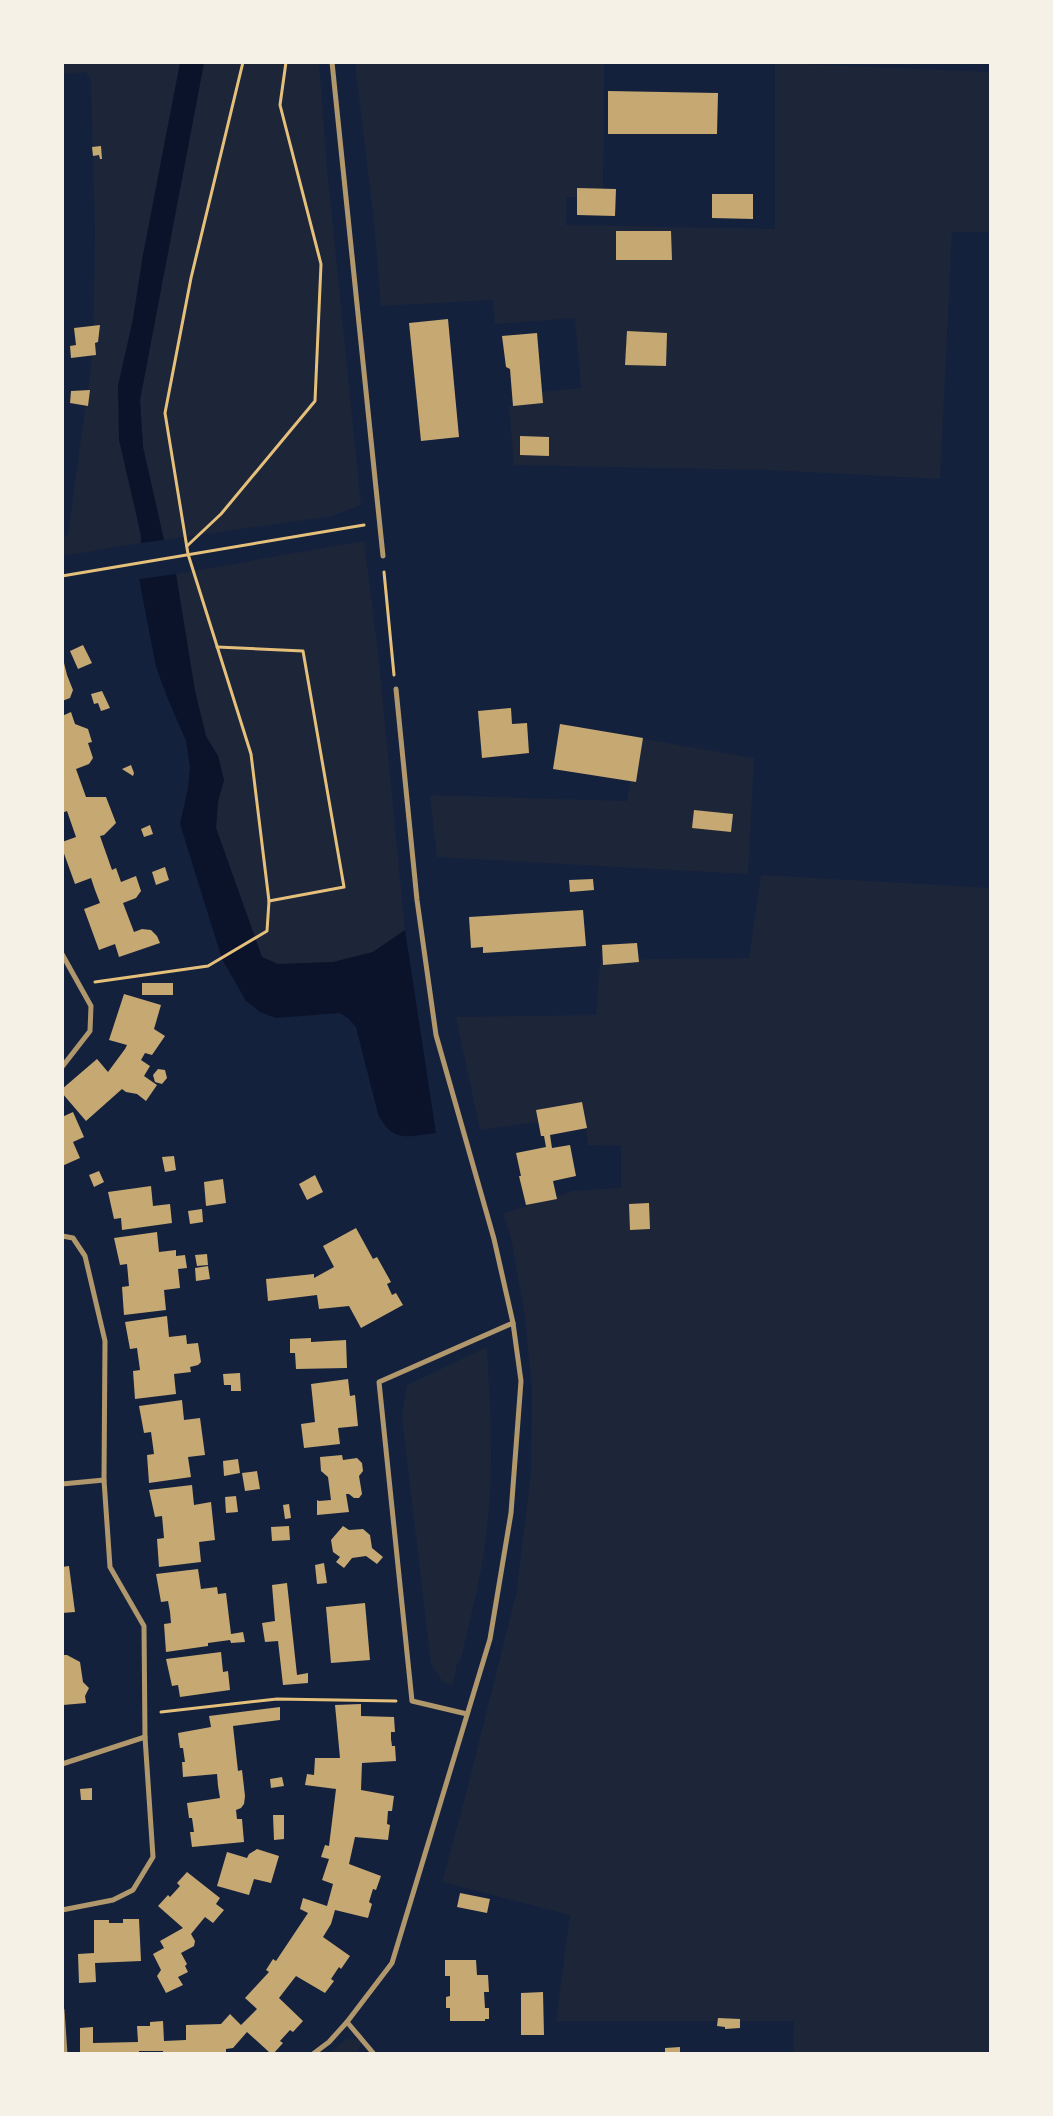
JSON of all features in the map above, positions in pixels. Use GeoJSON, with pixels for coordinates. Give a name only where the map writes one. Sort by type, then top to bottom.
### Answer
{"type":"FeatureCollection","features":[{"type":"Feature","properties":{"kind":"street"},"geometry":{"type":"LineString","coordinates":[[332,62],[383,556]]}},
{"type":"Feature","properties":{"kind":"street"},"geometry":{"type":"LineString","coordinates":[[313,2054],[329,2042],[347,2022],[392,1963],[490,1639],[511,1513],[521,1382],[513,1323],[494,1239],[436,1035],[417,900],[396,689]]}},
{"type":"Feature","properties":{"kind":"street"},"geometry":{"type":"LineString","coordinates":[[62,954],[91,1006],[90,1031],[62,1067]]}},
{"type":"Feature","properties":{"kind":"street"},"geometry":{"type":"LineString","coordinates":[[62,1236],[73,1238],[85,1256],[105,1341],[104,1480],[110,1567],[144,1626],[145,1714],[152,1856],[133,1890],[113,1900],[62,1910]]}},
{"type":"Feature","properties":{"kind":"street"},"geometry":{"type":"LineString","coordinates":[[467,1714],[412,1701],[379,1382],[513,1323]]}},
{"type":"Feature","properties":{"kind":"street"},"geometry":{"type":"LineString","coordinates":[[62,1484],[104,1480]]}},
{"type":"Feature","properties":{"kind":"street"},"geometry":{"type":"LineString","coordinates":[[62,1764],[146,1737]]}},
{"type":"Feature","properties":{"kind":"street"},"geometry":{"type":"LineString","coordinates":[[62,2010],[65,2054]]}},
{"type":"Feature","properties":{"kind":"street"},"geometry":{"type":"LineString","coordinates":[[347,2022],[374,2054]]}},
{"type":"Feature","properties":{"kind":"path"},"geometry":{"type":"LineString","coordinates":[[79,984],[208,966],[267,931],[269,901],[252,754],[188,554],[165,413],[191,278],[243,62]]}},
{"type":"Feature","properties":{"kind":"path"},"geometry":{"type":"LineString","coordinates":[[187,546],[222,514],[315,401],[321,264],[280,105],[286,62]]}},
{"type":"Feature","properties":{"kind":"path"},"geometry":{"type":"LineString","coordinates":[[62,576],[379,524]]}},
{"type":"Feature","properties":{"kind":"path"},"geometry":{"type":"LineString","coordinates":[[383,556],[396,689]]}},
{"type":"Feature","properties":{"kind":"path"},"geometry":{"type":"LineString","coordinates":[[217,647],[303,650],[344,887],[269,901]]}},
{"type":"Feature","properties":{"kind":"path"},"geometry":{"type":"LineString","coordinates":[[145,1714],[277,1699],[412,1701]]}},
{"type":"Feature","properties":{"kind":"shaded area"},"geometry":{"type":"Polygon","coordinates":[[[63,63],[180,63],[143,255],[133,319],[118,386],[141,543],[63,556],[63,536],[68,535],[93,351],[95,233],[91,80],[86,72],[63,74],[63,63]]]}},
{"type":"Feature","properties":{"kind":"shaded area"},"geometry":{"type":"Polygon","coordinates":[[[180,63],[204,63],[140,400],[143,447],[164,540],[141,543],[141,535],[119,440],[118,386],[133,319],[143,255],[180,63]]]}},
{"type":"Feature","properties":{"kind":"shaded area"},"geometry":{"type":"Polygon","coordinates":[[[204,63],[319,63],[327,167],[361,505],[332,516],[164,540],[143,447],[140,400],[204,63]]]}},
{"type":"Feature","properties":{"kind":"shaded area"},"geometry":{"type":"Polygon","coordinates":[[[355,63],[604,63],[603,199],[567,197],[566,225],[775,229],[775,63],[990,72],[990,232],[952,232],[940,479],[769,470],[514,465],[509,406],[540,403],[539,392],[581,388],[575,318],[495,324],[493,300],[381,306],[374,222],[355,63]]]}},
{"type":"Feature","properties":{"kind":"shaded area"},"geometry":{"type":"Polygon","coordinates":[[[364,541],[378,652],[405,930],[373,952],[333,962],[278,964],[262,957],[216,828],[218,801],[224,780],[218,756],[206,736],[195,691],[176,574],[364,541]]]}},
{"type":"Feature","properties":{"kind":"shaded area"},"geometry":{"type":"Polygon","coordinates":[[[176,574],[195,691],[206,736],[218,756],[224,780],[218,801],[216,828],[262,957],[278,964],[333,962],[373,952],[405,930],[436,1133],[402,1136],[389,1130],[384,1124],[378,1114],[356,1027],[349,1019],[340,1013],[276,1018],[260,1012],[246,1001],[222,959],[180,824],[188,788],[190,767],[186,741],[156,667],[139,579],[176,574]]]}},
{"type":"Feature","properties":{"kind":"shaded area"},"geometry":{"type":"Polygon","coordinates":[[[638,738],[754,758],[748,874],[437,857],[430,795],[627,801],[638,738]]]}},
{"type":"Feature","properties":{"kind":"shaded area"},"geometry":{"type":"Polygon","coordinates":[[[761,875],[990,888],[990,2053],[793,2053],[794,2021],[556,2021],[570,1915],[442,1882],[516,1595],[531,1474],[532,1390],[525,1317],[511,1237],[503,1214],[573,1191],[621,1188],[621,1146],[588,1145],[585,1115],[480,1130],[456,1017],[596,1015],[600,963],[649,959],[749,958],[761,875]]]}},
{"type":"Feature","properties":{"kind":"shaded area"},"geometry":{"type":"Polygon","coordinates":[[[487,1347],[491,1455],[488,1519],[477,1589],[461,1658],[457,1664],[452,1686],[443,1682],[431,1664],[402,1417],[407,1385],[487,1347]]]}},
{"type":"Feature","properties":{"kind":"shaded area"},"geometry":{"type":"Polygon","coordinates":[[[347,2039],[362,2040],[358,2053],[328,2054],[347,2039]]]}},
{"type":"Feature","properties":{"kind":"building"},"geometry":{"type":"Polygon","coordinates":[[[608,91],[718,93],[717,134],[608,134],[608,91]]]}},
{"type":"Feature","properties":{"kind":"building"},"geometry":{"type":"Polygon","coordinates":[[[101,146],[102,159],[100,159],[99,155],[93,156],[92,147],[101,146]]]}},
{"type":"Feature","properties":{"kind":"building"},"geometry":{"type":"Polygon","coordinates":[[[577,188],[616,189],[615,216],[577,215],[577,188]]]}},
{"type":"Feature","properties":{"kind":"building"},"geometry":{"type":"Polygon","coordinates":[[[712,194],[753,194],[753,219],[712,218],[712,194]]]}},
{"type":"Feature","properties":{"kind":"building"},"geometry":{"type":"Polygon","coordinates":[[[616,231],[671,231],[672,260],[616,260],[616,231]]]}},
{"type":"Feature","properties":{"kind":"building"},"geometry":{"type":"Polygon","coordinates":[[[448,319],[459,437],[421,441],[409,323],[448,319]]]}},
{"type":"Feature","properties":{"kind":"building"},"geometry":{"type":"Polygon","coordinates":[[[100,325],[98,342],[95,343],[96,355],[71,358],[70,346],[76,345],[74,328],[100,325]]]}},
{"type":"Feature","properties":{"kind":"building"},"geometry":{"type":"Polygon","coordinates":[[[627,331],[667,333],[666,366],[625,365],[627,331]]]}},
{"type":"Feature","properties":{"kind":"building"},"geometry":{"type":"Polygon","coordinates":[[[537,333],[543,403],[513,406],[510,369],[506,367],[502,336],[537,333]]]}},
{"type":"Feature","properties":{"kind":"building"},"geometry":{"type":"Polygon","coordinates":[[[90,390],[88,406],[70,403],[71,391],[90,390]]]}},
{"type":"Feature","properties":{"kind":"building"},"geometry":{"type":"Polygon","coordinates":[[[520,436],[549,437],[549,456],[520,455],[520,436]]]}},
{"type":"Feature","properties":{"kind":"building"},"geometry":{"type":"Polygon","coordinates":[[[83,645],[92,663],[78,669],[70,651],[83,645]]]}},
{"type":"Feature","properties":{"kind":"building"},"geometry":{"type":"Polygon","coordinates":[[[62,655],[73,690],[70,698],[62,701],[62,655]]]}},
{"type":"Feature","properties":{"kind":"building"},"geometry":{"type":"Polygon","coordinates":[[[102,691],[110,708],[101,711],[98,703],[94,704],[91,694],[102,691]]]}},
{"type":"Feature","properties":{"kind":"building"},"geometry":{"type":"Polygon","coordinates":[[[511,708],[512,724],[527,723],[529,753],[482,758],[478,711],[511,708]]]}},
{"type":"Feature","properties":{"kind":"building"},"geometry":{"type":"Polygon","coordinates":[[[71,712],[75,724],[88,729],[92,742],[88,743],[93,758],[89,764],[76,769],[86,797],[106,797],[116,823],[104,835],[100,836],[112,870],[116,868],[121,882],[136,876],[141,891],[136,898],[123,903],[134,932],[142,929],[151,930],[157,936],[160,943],[119,957],[115,944],[99,950],[84,909],[100,903],[91,878],[75,884],[62,848],[62,842],[76,837],[67,811],[62,813],[62,716],[71,712]]]}},
{"type":"Feature","properties":{"kind":"building"},"geometry":{"type":"Polygon","coordinates":[[[560,724],[643,738],[636,782],[553,769],[560,724]]]}},
{"type":"Feature","properties":{"kind":"building"},"geometry":{"type":"Polygon","coordinates":[[[131,765],[134,773],[133,776],[122,769],[131,765]]]}},
{"type":"Feature","properties":{"kind":"building"},"geometry":{"type":"Polygon","coordinates":[[[694,810],[733,814],[731,832],[692,828],[694,810]]]}},
{"type":"Feature","properties":{"kind":"building"},"geometry":{"type":"Polygon","coordinates":[[[150,825],[153,834],[144,837],[141,829],[150,825]]]}},
{"type":"Feature","properties":{"kind":"building"},"geometry":{"type":"Polygon","coordinates":[[[165,867],[169,880],[156,885],[152,872],[165,867]]]}},
{"type":"Feature","properties":{"kind":"building"},"geometry":{"type":"Polygon","coordinates":[[[593,879],[594,890],[570,892],[569,880],[593,879]]]}},
{"type":"Feature","properties":{"kind":"building"},"geometry":{"type":"Polygon","coordinates":[[[583,910],[586,946],[483,953],[483,947],[471,948],[469,917],[583,910]]]}},
{"type":"Feature","properties":{"kind":"building"},"geometry":{"type":"Polygon","coordinates":[[[637,943],[639,962],[603,965],[602,945],[637,943]]]}},
{"type":"Feature","properties":{"kind":"building"},"geometry":{"type":"Polygon","coordinates":[[[142,983],[173,983],[173,995],[142,995],[142,983]]]}},
{"type":"Feature","properties":{"kind":"building"},"geometry":{"type":"Polygon","coordinates":[[[124,994],[161,1005],[154,1029],[165,1036],[152,1055],[145,1053],[141,1060],[150,1066],[144,1076],[157,1085],[146,1101],[137,1094],[126,1092],[122,1089],[86,1121],[62,1093],[62,1089],[97,1059],[108,1072],[125,1049],[127,1045],[109,1040],[124,994]]]}},
{"type":"Feature","properties":{"kind":"building"},"geometry":{"type":"Polygon","coordinates":[[[158,1069],[165,1070],[167,1078],[162,1084],[155,1082],[153,1075],[158,1069]]]}},
{"type":"Feature","properties":{"kind":"building"},"geometry":{"type":"Polygon","coordinates":[[[582,1102],[587,1128],[550,1135],[552,1148],[570,1145],[576,1176],[553,1181],[557,1199],[526,1205],[516,1153],[546,1147],[544,1136],[541,1136],[536,1110],[582,1102]]]}},
{"type":"Feature","properties":{"kind":"building"},"geometry":{"type":"Polygon","coordinates":[[[73,1112],[84,1137],[73,1142],[80,1158],[62,1166],[62,1117],[73,1112]]]}},
{"type":"Feature","properties":{"kind":"building"},"geometry":{"type":"Polygon","coordinates":[[[174,1156],[176,1170],[165,1172],[162,1157],[174,1156]]]}},
{"type":"Feature","properties":{"kind":"building"},"geometry":{"type":"Polygon","coordinates":[[[99,1171],[104,1182],[94,1187],[89,1175],[99,1171]]]}},
{"type":"Feature","properties":{"kind":"building"},"geometry":{"type":"Polygon","coordinates":[[[315,1175],[323,1192],[307,1200],[299,1184],[315,1175]]]}},
{"type":"Feature","properties":{"kind":"building"},"geometry":{"type":"Polygon","coordinates":[[[223,1179],[226,1203],[206,1206],[204,1182],[223,1179]]]}},
{"type":"Feature","properties":{"kind":"building"},"geometry":{"type":"Polygon","coordinates":[[[151,1186],[153,1206],[170,1204],[172,1223],[122,1230],[121,1218],[114,1219],[108,1192],[151,1186]]]}},
{"type":"Feature","properties":{"kind":"building"},"geometry":{"type":"Polygon","coordinates":[[[649,1203],[650,1229],[630,1230],[629,1204],[649,1203]]]}},
{"type":"Feature","properties":{"kind":"building"},"geometry":{"type":"Polygon","coordinates":[[[202,1209],[203,1222],[190,1224],[188,1211],[202,1209]]]}},
{"type":"Feature","properties":{"kind":"building"},"geometry":{"type":"Polygon","coordinates":[[[356,1228],[373,1259],[377,1257],[391,1282],[387,1284],[392,1295],[396,1293],[403,1305],[361,1328],[349,1306],[319,1309],[317,1295],[268,1301],[266,1279],[314,1274],[314,1278],[334,1267],[323,1246],[356,1228]]]}},
{"type":"Feature","properties":{"kind":"building"},"geometry":{"type":"Polygon","coordinates":[[[157,1232],[159,1252],[176,1250],[176,1256],[185,1255],[187,1268],[178,1269],[180,1288],[164,1290],[166,1310],[124,1315],[122,1287],[129,1286],[127,1264],[120,1265],[114,1238],[157,1232]]]}},
{"type":"Feature","properties":{"kind":"building"},"geometry":{"type":"Polygon","coordinates":[[[207,1254],[208,1265],[197,1266],[195,1255],[207,1254]]]}},
{"type":"Feature","properties":{"kind":"building"},"geometry":{"type":"Polygon","coordinates":[[[208,1266],[210,1279],[196,1281],[195,1268],[208,1266]]]}},
{"type":"Feature","properties":{"kind":"building"},"geometry":{"type":"Polygon","coordinates":[[[167,1316],[169,1337],[186,1335],[187,1344],[198,1343],[201,1362],[190,1367],[191,1372],[174,1374],[176,1394],[135,1399],[133,1371],[140,1370],[137,1348],[130,1349],[125,1322],[167,1316]]]}},
{"type":"Feature","properties":{"kind":"building"},"geometry":{"type":"Polygon","coordinates":[[[311,1338],[311,1342],[346,1340],[347,1368],[296,1369],[295,1353],[290,1353],[290,1339],[311,1338]]]}},
{"type":"Feature","properties":{"kind":"building"},"geometry":{"type":"Polygon","coordinates":[[[240,1373],[241,1391],[231,1391],[231,1385],[224,1385],[223,1374],[240,1373]]]}},
{"type":"Feature","properties":{"kind":"building"},"geometry":{"type":"Polygon","coordinates":[[[348,1379],[350,1396],[355,1395],[358,1426],[338,1428],[340,1444],[304,1448],[301,1424],[315,1422],[311,1384],[348,1379]]]}},
{"type":"Feature","properties":{"kind":"building"},"geometry":{"type":"Polygon","coordinates":[[[182,1400],[184,1420],[200,1418],[205,1455],[188,1457],[191,1477],[149,1483],[147,1455],[154,1454],[151,1432],[144,1433],[139,1406],[182,1400]]]}},
{"type":"Feature","properties":{"kind":"building"},"geometry":{"type":"Polygon","coordinates":[[[342,1455],[343,1460],[357,1458],[362,1463],[363,1471],[359,1476],[362,1494],[359,1498],[354,1498],[346,1494],[349,1512],[317,1515],[317,1500],[331,1500],[328,1477],[321,1471],[320,1457],[342,1455]]]}},
{"type":"Feature","properties":{"kind":"building"},"geometry":{"type":"Polygon","coordinates":[[[238,1459],[240,1473],[224,1476],[223,1461],[238,1459]]]}},
{"type":"Feature","properties":{"kind":"building"},"geometry":{"type":"Polygon","coordinates":[[[257,1471],[260,1489],[245,1491],[242,1473],[257,1471]]]}},
{"type":"Feature","properties":{"kind":"building"},"geometry":{"type":"Polygon","coordinates":[[[192,1485],[194,1505],[211,1502],[215,1540],[199,1542],[201,1562],[159,1567],[157,1539],[164,1538],[162,1516],[155,1517],[149,1490],[192,1485]]]}},
{"type":"Feature","properties":{"kind":"building"},"geometry":{"type":"Polygon","coordinates":[[[236,1496],[238,1512],[226,1513],[225,1497],[236,1496]]]}},
{"type":"Feature","properties":{"kind":"building"},"geometry":{"type":"Polygon","coordinates":[[[289,1504],[291,1518],[285,1519],[283,1505],[289,1504]]]}},
{"type":"Feature","properties":{"kind":"building"},"geometry":{"type":"Polygon","coordinates":[[[289,1526],[290,1540],[272,1541],[271,1527],[289,1526]]]}},
{"type":"Feature","properties":{"kind":"building"},"geometry":{"type":"Polygon","coordinates":[[[343,1526],[349,1530],[363,1529],[370,1535],[372,1548],[383,1557],[377,1564],[366,1556],[352,1558],[344,1568],[336,1562],[340,1557],[333,1552],[331,1540],[343,1526]]]}},
{"type":"Feature","properties":{"kind":"building"},"geometry":{"type":"Polygon","coordinates":[[[324,1563],[327,1583],[317,1584],[315,1565],[324,1563]]]}},
{"type":"Feature","properties":{"kind":"building"},"geometry":{"type":"Polygon","coordinates":[[[69,1566],[75,1612],[62,1613],[62,1567],[69,1566]]]}},
{"type":"Feature","properties":{"kind":"building"},"geometry":{"type":"Polygon","coordinates":[[[198,1569],[201,1589],[217,1587],[218,1594],[226,1593],[231,1634],[243,1632],[245,1642],[231,1643],[230,1640],[208,1643],[208,1646],[166,1652],[164,1624],[171,1623],[170,1612],[168,1601],[161,1602],[156,1574],[198,1569]]]}},
{"type":"Feature","properties":{"kind":"building"},"geometry":{"type":"Polygon","coordinates":[[[287,1583],[297,1675],[308,1673],[308,1683],[283,1685],[278,1641],[265,1642],[262,1623],[275,1621],[272,1585],[287,1583]]]}},
{"type":"Feature","properties":{"kind":"building"},"geometry":{"type":"Polygon","coordinates":[[[365,1603],[370,1660],[331,1663],[326,1607],[365,1603]]]}},
{"type":"Feature","properties":{"kind":"building"},"geometry":{"type":"Polygon","coordinates":[[[221,1652],[223,1672],[228,1671],[230,1690],[180,1697],[178,1685],[172,1686],[166,1659],[221,1652]]]}},
{"type":"Feature","properties":{"kind":"building"},"geometry":{"type":"Polygon","coordinates":[[[62,1655],[67,1655],[80,1662],[83,1682],[89,1688],[85,1696],[86,1703],[63,1705],[62,1655]]]}},
{"type":"Feature","properties":{"kind":"building"},"geometry":{"type":"Polygon","coordinates":[[[361,1704],[361,1716],[394,1717],[395,1732],[391,1732],[391,1739],[392,1746],[395,1746],[396,1761],[362,1763],[361,1790],[394,1796],[392,1811],[388,1811],[387,1824],[390,1825],[388,1840],[355,1837],[349,1864],[381,1876],[376,1890],[373,1889],[369,1902],[372,1904],[368,1918],[335,1910],[331,1924],[323,1937],[350,1956],[331,1979],[334,1981],[325,1993],[296,1976],[279,1998],[303,2021],[293,2032],[290,2030],[280,2041],[283,2043],[273,2054],[247,2032],[233,2048],[226,2049],[226,2054],[163,2054],[163,2051],[139,2051],[139,2054],[80,2053],[80,2028],[93,2027],[93,2043],[138,2042],[137,2026],[150,2026],[150,2022],[163,2021],[164,2041],[186,2040],[186,2025],[221,2024],[230,2014],[241,2025],[257,2009],[245,1998],[269,1972],[266,1970],[273,1959],[276,1961],[308,1913],[300,1909],[303,1898],[327,1906],[333,1884],[322,1880],[329,1859],[321,1857],[325,1845],[329,1846],[336,1789],[305,1785],[307,1774],[314,1775],[315,1758],[340,1758],[335,1705],[361,1704]]]}},
{"type":"Feature","properties":{"kind":"building"},"geometry":{"type":"Polygon","coordinates":[[[280,1707],[280,1720],[233,1726],[238,1771],[242,1770],[245,1796],[244,1804],[236,1810],[237,1819],[242,1819],[244,1842],[192,1847],[190,1832],[194,1832],[192,1818],[189,1818],[187,1803],[220,1798],[217,1774],[183,1777],[182,1762],[185,1762],[183,1748],[180,1748],[178,1733],[211,1727],[209,1716],[280,1707]]]}},
{"type":"Feature","properties":{"kind":"building"},"geometry":{"type":"Polygon","coordinates":[[[282,1777],[284,1786],[271,1788],[270,1779],[282,1777]]]}},
{"type":"Feature","properties":{"kind":"building"},"geometry":{"type":"Polygon","coordinates":[[[92,1788],[92,1800],[81,1800],[80,1789],[92,1788]]]}},
{"type":"Feature","properties":{"kind":"building"},"geometry":{"type":"Polygon","coordinates":[[[273,1815],[284,1815],[284,1839],[274,1840],[273,1815]]]}},
{"type":"Feature","properties":{"kind":"building"},"geometry":{"type":"Polygon","coordinates":[[[257,1849],[279,1856],[271,1883],[254,1879],[249,1895],[217,1886],[227,1852],[247,1858],[249,1854],[257,1849]]]}},
{"type":"Feature","properties":{"kind":"building"},"geometry":{"type":"Polygon","coordinates":[[[187,1872],[220,1898],[216,1904],[224,1910],[213,1923],[205,1917],[191,1934],[195,1941],[194,1946],[181,1953],[187,1964],[185,1966],[188,1972],[178,1977],[183,1985],[166,1993],[157,1976],[161,1970],[153,1954],[164,1948],[160,1941],[183,1928],[158,1906],[180,1886],[177,1883],[187,1872]]]}},
{"type":"Feature","properties":{"kind":"building"},"geometry":{"type":"Polygon","coordinates":[[[460,1893],[490,1899],[487,1913],[457,1907],[460,1893]]]}},
{"type":"Feature","properties":{"kind":"building"},"geometry":{"type":"Polygon","coordinates":[[[123,1919],[139,1919],[141,1961],[95,1963],[96,1982],[79,1983],[78,1954],[94,1953],[94,1920],[109,1920],[109,1923],[123,1923],[123,1919]]]}},
{"type":"Feature","properties":{"kind":"building"},"geometry":{"type":"Polygon","coordinates":[[[445,1960],[476,1960],[477,1975],[488,1975],[489,1992],[484,1992],[485,2008],[489,2008],[489,2019],[485,2019],[485,2021],[450,2021],[450,2008],[446,2008],[446,1997],[450,1996],[450,1976],[445,1976],[445,1960]]]}},
{"type":"Feature","properties":{"kind":"building"},"geometry":{"type":"Polygon","coordinates":[[[543,1992],[544,2035],[521,2035],[521,1993],[543,1992]]]}},
{"type":"Feature","properties":{"kind":"building"},"geometry":{"type":"Polygon","coordinates":[[[718,2018],[740,2019],[740,2028],[725,2029],[725,2027],[717,2026],[718,2018]]]}},
{"type":"Feature","properties":{"kind":"building"},"geometry":{"type":"Polygon","coordinates":[[[680,2047],[680,2054],[665,2054],[665,2048],[680,2047]]]}}]}
